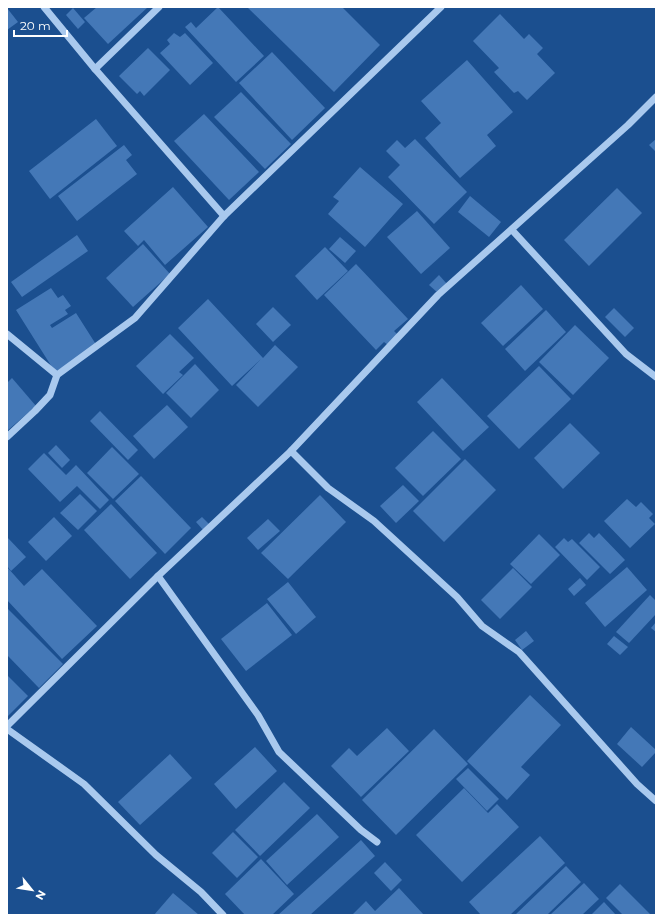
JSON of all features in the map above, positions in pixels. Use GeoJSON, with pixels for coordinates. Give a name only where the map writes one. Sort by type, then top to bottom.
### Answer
{"type":"FeatureCollection","features":[{"type":"Feature","properties":{"kind":"street"},"geometry":{"type":"LineString","coordinates":[[44,7],[95,69],[224,216]]}},
{"type":"Feature","properties":{"kind":"street"},"geometry":{"type":"LineString","coordinates":[[95,69],[159,7]]}},
{"type":"Feature","properties":{"kind":"street"},"geometry":{"type":"LineString","coordinates":[[7,437],[35,412],[50,395],[57,375],[135,318],[224,216],[441,7]]}},
{"type":"Feature","properties":{"kind":"street"},"geometry":{"type":"LineString","coordinates":[[223,915],[201,892],[156,854],[84,784],[7,727],[158,576],[292,451],[438,295],[628,125],[656,97]]}},
{"type":"Feature","properties":{"kind":"street"},"geometry":{"type":"LineString","coordinates":[[512,230],[626,354],[656,377]]}},
{"type":"Feature","properties":{"kind":"street"},"geometry":{"type":"LineString","coordinates":[[7,334],[57,375]]}},
{"type":"Feature","properties":{"kind":"street"},"geometry":{"type":"LineString","coordinates":[[292,451],[328,488],[374,521],[457,597],[482,626],[519,652],[637,784],[656,801]]}},
{"type":"Feature","properties":{"kind":"street"},"geometry":{"type":"LineString","coordinates":[[158,576],[258,715],[279,752],[361,830],[376,842]]}},
{"type":"Feature","properties":{"kind":"building"},"geometry":{"type":"Polygon","coordinates":[[[97,7],[148,7],[108,44],[84,18],[97,7]]]}},
{"type":"Feature","properties":{"kind":"building"},"geometry":{"type":"Polygon","coordinates":[[[218,7],[264,56],[236,82],[185,27],[191,22],[196,28],[218,7]]]}},
{"type":"Feature","properties":{"kind":"building"},"geometry":{"type":"Polygon","coordinates":[[[247,7],[342,7],[380,45],[334,92],[247,7]]]}},
{"type":"Feature","properties":{"kind":"building"},"geometry":{"type":"Polygon","coordinates":[[[7,8],[18,22],[7,30],[7,8]]]}},
{"type":"Feature","properties":{"kind":"building"},"geometry":{"type":"Polygon","coordinates":[[[73,8],[85,22],[78,29],[66,15],[73,8]]]}},
{"type":"Feature","properties":{"kind":"building"},"geometry":{"type":"Polygon","coordinates":[[[500,14],[524,39],[529,34],[543,48],[537,54],[555,73],[527,100],[518,91],[514,93],[494,72],[499,68],[473,41],[500,14]]]}},
{"type":"Feature","properties":{"kind":"building"},"geometry":{"type":"Polygon","coordinates":[[[174,33],[180,37],[185,33],[213,63],[190,85],[160,53],[170,44],[167,40],[174,33]]]}},
{"type":"Feature","properties":{"kind":"building"},"geometry":{"type":"Polygon","coordinates":[[[148,48],[170,70],[144,96],[140,91],[137,94],[119,76],[148,48]]]}},
{"type":"Feature","properties":{"kind":"building"},"geometry":{"type":"Polygon","coordinates":[[[272,52],[325,108],[292,140],[239,83],[272,52]]]}},
{"type":"Feature","properties":{"kind":"building"},"geometry":{"type":"Polygon","coordinates":[[[467,60],[513,112],[487,135],[496,146],[460,178],[425,138],[441,123],[421,101],[467,60]]]}},
{"type":"Feature","properties":{"kind":"building"},"geometry":{"type":"Polygon","coordinates":[[[241,92],[291,144],[265,169],[214,117],[241,92]]]}},
{"type":"Feature","properties":{"kind":"building"},"geometry":{"type":"Polygon","coordinates":[[[204,114],[259,172],[229,200],[174,141],[204,114]]]}},
{"type":"Feature","properties":{"kind":"building"},"geometry":{"type":"Polygon","coordinates":[[[96,119],[117,146],[50,199],[29,171],[96,119]]]}},
{"type":"Feature","properties":{"kind":"building"},"geometry":{"type":"Polygon","coordinates":[[[415,139],[467,192],[434,224],[388,177],[400,165],[386,151],[397,140],[405,148],[415,139]]]}},
{"type":"Feature","properties":{"kind":"building"},"geometry":{"type":"Polygon","coordinates":[[[656,139],[656,152],[649,145],[656,139]]]}},
{"type":"Feature","properties":{"kind":"building"},"geometry":{"type":"Polygon","coordinates":[[[124,145],[132,155],[126,160],[137,174],[77,221],[58,196],[124,145]]]}},
{"type":"Feature","properties":{"kind":"building"},"geometry":{"type":"Polygon","coordinates":[[[360,167],[403,204],[365,247],[328,214],[339,201],[333,197],[360,167]]]}},
{"type":"Feature","properties":{"kind":"building"},"geometry":{"type":"Polygon","coordinates":[[[173,187],[208,227],[165,265],[144,240],[138,246],[124,231],[173,187]]]}},
{"type":"Feature","properties":{"kind":"building"},"geometry":{"type":"Polygon","coordinates":[[[617,188],[642,213],[589,266],[564,240],[617,188]]]}},
{"type":"Feature","properties":{"kind":"building"},"geometry":{"type":"Polygon","coordinates":[[[470,196],[501,222],[489,237],[458,212],[470,196]]]}},
{"type":"Feature","properties":{"kind":"building"},"geometry":{"type":"Polygon","coordinates":[[[417,211],[450,248],[421,274],[387,237],[417,211]]]}},
{"type":"Feature","properties":{"kind":"building"},"geometry":{"type":"Polygon","coordinates":[[[77,235],[88,251],[22,297],[11,282],[77,235]]]}},
{"type":"Feature","properties":{"kind":"building"},"geometry":{"type":"Polygon","coordinates":[[[340,237],[356,251],[345,263],[329,249],[340,237]]]}},
{"type":"Feature","properties":{"kind":"building"},"geometry":{"type":"Polygon","coordinates":[[[143,244],[170,274],[133,307],[106,278],[143,244]]]}},
{"type":"Feature","properties":{"kind":"building"},"geometry":{"type":"Polygon","coordinates":[[[325,247],[348,271],[317,300],[295,276],[325,247]]]}},
{"type":"Feature","properties":{"kind":"building"},"geometry":{"type":"Polygon","coordinates":[[[356,264],[408,319],[394,331],[398,335],[388,345],[384,342],[376,350],[324,295],[356,264]]]}},
{"type":"Feature","properties":{"kind":"building"},"geometry":{"type":"Polygon","coordinates":[[[439,275],[447,284],[438,293],[429,285],[439,275]]]}},
{"type":"Feature","properties":{"kind":"building"},"geometry":{"type":"Polygon","coordinates":[[[521,285],[543,309],[503,346],[481,323],[521,285]]]}},
{"type":"Feature","properties":{"kind":"building"},"geometry":{"type":"Polygon","coordinates":[[[51,288],[58,298],[63,295],[71,306],[65,310],[68,314],[50,325],[52,328],[76,313],[97,346],[55,372],[16,310],[51,288]]]}},
{"type":"Feature","properties":{"kind":"building"},"geometry":{"type":"Polygon","coordinates":[[[208,299],[263,358],[275,345],[298,367],[258,407],[236,385],[261,359],[232,386],[178,328],[208,299]]]}},
{"type":"Feature","properties":{"kind":"building"},"geometry":{"type":"Polygon","coordinates":[[[273,307],[291,325],[273,342],[256,324],[273,307]]]}},
{"type":"Feature","properties":{"kind":"building"},"geometry":{"type":"Polygon","coordinates":[[[614,308],[634,328],[625,337],[605,317],[614,308]]]}},
{"type":"Feature","properties":{"kind":"building"},"geometry":{"type":"Polygon","coordinates":[[[546,310],[566,332],[525,371],[505,349],[546,310]]]}},
{"type":"Feature","properties":{"kind":"building"},"geometry":{"type":"Polygon","coordinates":[[[575,325],[609,358],[573,395],[539,362],[575,325]]]}},
{"type":"Feature","properties":{"kind":"building"},"geometry":{"type":"Polygon","coordinates":[[[170,334],[194,358],[179,372],[183,375],[163,394],[136,366],[170,334]]]}},
{"type":"Feature","properties":{"kind":"building"},"geometry":{"type":"Polygon","coordinates":[[[195,364],[219,390],[191,418],[166,393],[195,364]]]}},
{"type":"Feature","properties":{"kind":"building"},"geometry":{"type":"Polygon","coordinates":[[[539,366],[571,399],[519,449],[487,416],[539,366]]]}},
{"type":"Feature","properties":{"kind":"building"},"geometry":{"type":"Polygon","coordinates":[[[12,378],[36,406],[7,431],[7,383],[12,378]]]}},
{"type":"Feature","properties":{"kind":"building"},"geometry":{"type":"Polygon","coordinates":[[[442,378],[489,427],[463,451],[417,402],[442,378]]]}},
{"type":"Feature","properties":{"kind":"building"},"geometry":{"type":"Polygon","coordinates":[[[167,405],[188,427],[154,459],[133,436],[167,405]]]}},
{"type":"Feature","properties":{"kind":"building"},"geometry":{"type":"Polygon","coordinates":[[[100,411],[138,450],[128,460],[90,421],[100,411]]]}},
{"type":"Feature","properties":{"kind":"building"},"geometry":{"type":"Polygon","coordinates":[[[570,423],[600,453],[563,489],[534,458],[570,423]]]}},
{"type":"Feature","properties":{"kind":"building"},"geometry":{"type":"Polygon","coordinates":[[[433,431],[461,459],[423,496],[395,468],[433,431]]]}},
{"type":"Feature","properties":{"kind":"building"},"geometry":{"type":"Polygon","coordinates":[[[56,445],[70,460],[62,468],[48,453],[56,445]]]}},
{"type":"Feature","properties":{"kind":"building"},"geometry":{"type":"Polygon","coordinates":[[[112,447],[139,474],[113,499],[87,473],[112,447]]]}},
{"type":"Feature","properties":{"kind":"building"},"geometry":{"type":"Polygon","coordinates":[[[44,453],[66,475],[76,465],[109,500],[100,509],[77,486],[60,502],[28,469],[44,453]]]}},
{"type":"Feature","properties":{"kind":"building"},"geometry":{"type":"Polygon","coordinates":[[[465,459],[496,490],[444,542],[413,511],[465,459]]]}},
{"type":"Feature","properties":{"kind":"building"},"geometry":{"type":"Polygon","coordinates":[[[141,476],[191,528],[165,554],[115,501],[141,476]]]}},
{"type":"Feature","properties":{"kind":"building"},"geometry":{"type":"Polygon","coordinates":[[[403,485],[419,501],[396,523],[380,506],[403,485]]]}},
{"type":"Feature","properties":{"kind":"building"},"geometry":{"type":"Polygon","coordinates":[[[80,494],[97,511],[78,530],[60,513],[80,494]]]}},
{"type":"Feature","properties":{"kind":"building"},"geometry":{"type":"Polygon","coordinates":[[[320,495],[346,522],[288,579],[261,553],[320,495]]]}},
{"type":"Feature","properties":{"kind":"building"},"geometry":{"type":"Polygon","coordinates":[[[627,499],[636,507],[641,502],[653,514],[649,518],[655,524],[630,548],[604,521],[627,499]]]}},
{"type":"Feature","properties":{"kind":"building"},"geometry":{"type":"Polygon","coordinates":[[[111,504],[157,553],[130,579],[84,530],[111,504]]]}},
{"type":"Feature","properties":{"kind":"building"},"geometry":{"type":"Polygon","coordinates":[[[54,517],[72,536],[46,561],[28,542],[54,517]]]}},
{"type":"Feature","properties":{"kind":"building"},"geometry":{"type":"Polygon","coordinates":[[[202,517],[210,525],[204,531],[196,522],[202,517]]]}},
{"type":"Feature","properties":{"kind":"building"},"geometry":{"type":"Polygon","coordinates":[[[268,519],[280,531],[258,550],[247,538],[268,519]]]}},
{"type":"Feature","properties":{"kind":"building"},"geometry":{"type":"Polygon","coordinates":[[[589,533],[594,538],[599,533],[625,560],[610,574],[579,543],[589,533]]]}},
{"type":"Feature","properties":{"kind":"building"},"geometry":{"type":"Polygon","coordinates":[[[539,534],[560,555],[531,584],[510,564],[539,534]]]}},
{"type":"Feature","properties":{"kind":"building"},"geometry":{"type":"Polygon","coordinates":[[[7,537],[26,557],[11,571],[7,566],[7,537]]]}},
{"type":"Feature","properties":{"kind":"building"},"geometry":{"type":"Polygon","coordinates":[[[564,538],[568,542],[572,539],[600,567],[587,580],[555,547],[564,538]]]}},
{"type":"Feature","properties":{"kind":"building"},"geometry":{"type":"Polygon","coordinates":[[[7,567],[24,586],[42,569],[97,626],[62,659],[7,600],[7,567]]]}},
{"type":"Feature","properties":{"kind":"building"},"geometry":{"type":"Polygon","coordinates":[[[627,567],[647,590],[605,627],[585,603],[627,567]]]}},
{"type":"Feature","properties":{"kind":"building"},"geometry":{"type":"Polygon","coordinates":[[[513,568],[532,587],[500,619],[481,600],[513,568]]]}},
{"type":"Feature","properties":{"kind":"building"},"geometry":{"type":"Polygon","coordinates":[[[580,578],[586,585],[574,596],[568,589],[580,578]]]}},
{"type":"Feature","properties":{"kind":"building"},"geometry":{"type":"Polygon","coordinates":[[[288,582],[316,617],[296,634],[267,599],[288,582]]]}},
{"type":"Feature","properties":{"kind":"building"},"geometry":{"type":"Polygon","coordinates":[[[650,595],[656,601],[656,614],[629,643],[616,632],[650,595]]]}},
{"type":"Feature","properties":{"kind":"building"},"geometry":{"type":"Polygon","coordinates":[[[267,603],[292,635],[246,671],[221,639],[267,603]]]}},
{"type":"Feature","properties":{"kind":"building"},"geometry":{"type":"Polygon","coordinates":[[[8,609],[63,664],[39,688],[7,655],[8,609]]]}},
{"type":"Feature","properties":{"kind":"building"},"geometry":{"type":"Polygon","coordinates":[[[656,622],[656,632],[651,628],[656,622]]]}},
{"type":"Feature","properties":{"kind":"building"},"geometry":{"type":"Polygon","coordinates":[[[526,631],[534,641],[522,650],[515,640],[526,631]]]}},
{"type":"Feature","properties":{"kind":"building"},"geometry":{"type":"Polygon","coordinates":[[[614,636],[628,647],[620,655],[607,644],[614,636]]]}},
{"type":"Feature","properties":{"kind":"building"},"geometry":{"type":"Polygon","coordinates":[[[7,675],[28,696],[7,717],[7,675]]]}},
{"type":"Feature","properties":{"kind":"building"},"geometry":{"type":"Polygon","coordinates":[[[530,695],[561,725],[521,767],[530,775],[507,800],[467,761],[530,695]]]}},
{"type":"Feature","properties":{"kind":"building"},"geometry":{"type":"Polygon","coordinates":[[[631,727],[656,750],[656,752],[642,767],[617,744],[631,727]]]}},
{"type":"Feature","properties":{"kind":"building"},"geometry":{"type":"Polygon","coordinates":[[[387,728],[409,751],[361,797],[331,766],[349,748],[357,756],[387,728]]]}},
{"type":"Feature","properties":{"kind":"building"},"geometry":{"type":"Polygon","coordinates":[[[434,729],[468,764],[396,835],[362,800],[434,729]]]}},
{"type":"Feature","properties":{"kind":"building"},"geometry":{"type":"Polygon","coordinates":[[[255,747],[277,771],[236,809],[214,784],[255,747]]]}},
{"type":"Feature","properties":{"kind":"building"},"geometry":{"type":"Polygon","coordinates":[[[170,754],[192,778],[140,825],[118,802],[170,754]]]}},
{"type":"Feature","properties":{"kind":"building"},"geometry":{"type":"Polygon","coordinates":[[[468,768],[499,799],[487,811],[456,779],[468,768]]]}},
{"type":"Feature","properties":{"kind":"building"},"geometry":{"type":"Polygon","coordinates":[[[284,782],[310,808],[260,856],[235,830],[284,782]]]}},
{"type":"Feature","properties":{"kind":"building"},"geometry":{"type":"Polygon","coordinates":[[[464,788],[488,813],[497,804],[519,827],[462,882],[416,835],[464,788]]]}},
{"type":"Feature","properties":{"kind":"building"},"geometry":{"type":"Polygon","coordinates":[[[317,814],[339,837],[287,885],[266,861],[317,814]]]}},
{"type":"Feature","properties":{"kind":"building"},"geometry":{"type":"Polygon","coordinates":[[[233,832],[258,857],[237,878],[212,853],[233,832]]]}},
{"type":"Feature","properties":{"kind":"building"},"geometry":{"type":"Polygon","coordinates":[[[540,836],[565,863],[510,915],[481,915],[469,902],[540,836]]]}},
{"type":"Feature","properties":{"kind":"building"},"geometry":{"type":"Polygon","coordinates":[[[361,840],[375,856],[310,915],[278,915],[361,840]]]}},
{"type":"Feature","properties":{"kind":"building"},"geometry":{"type":"Polygon","coordinates":[[[261,859],[294,894],[272,915],[245,915],[225,894],[261,859]]]}},
{"type":"Feature","properties":{"kind":"building"},"geometry":{"type":"Polygon","coordinates":[[[385,862],[402,880],[391,891],[374,873],[385,862]]]}},
{"type":"Feature","properties":{"kind":"building"},"geometry":{"type":"Polygon","coordinates":[[[566,866],[581,882],[547,915],[515,915],[566,866]]]}},
{"type":"Feature","properties":{"kind":"building"},"geometry":{"type":"Polygon","coordinates":[[[584,883],[599,899],[582,915],[550,915],[584,883]]]}},
{"type":"Feature","properties":{"kind":"building"},"geometry":{"type":"Polygon","coordinates":[[[620,884],[650,914],[649,915],[623,915],[606,898],[620,884]]]}},
{"type":"Feature","properties":{"kind":"building"},"geometry":{"type":"Polygon","coordinates":[[[399,888],[424,915],[352,915],[366,901],[375,911],[399,888]]]}},
{"type":"Feature","properties":{"kind":"building"},"geometry":{"type":"Polygon","coordinates":[[[173,893],[199,915],[154,915],[173,893]]]}},
{"type":"Feature","properties":{"kind":"building"},"geometry":{"type":"Polygon","coordinates":[[[604,902],[616,915],[591,915],[604,902]]]}}]}
